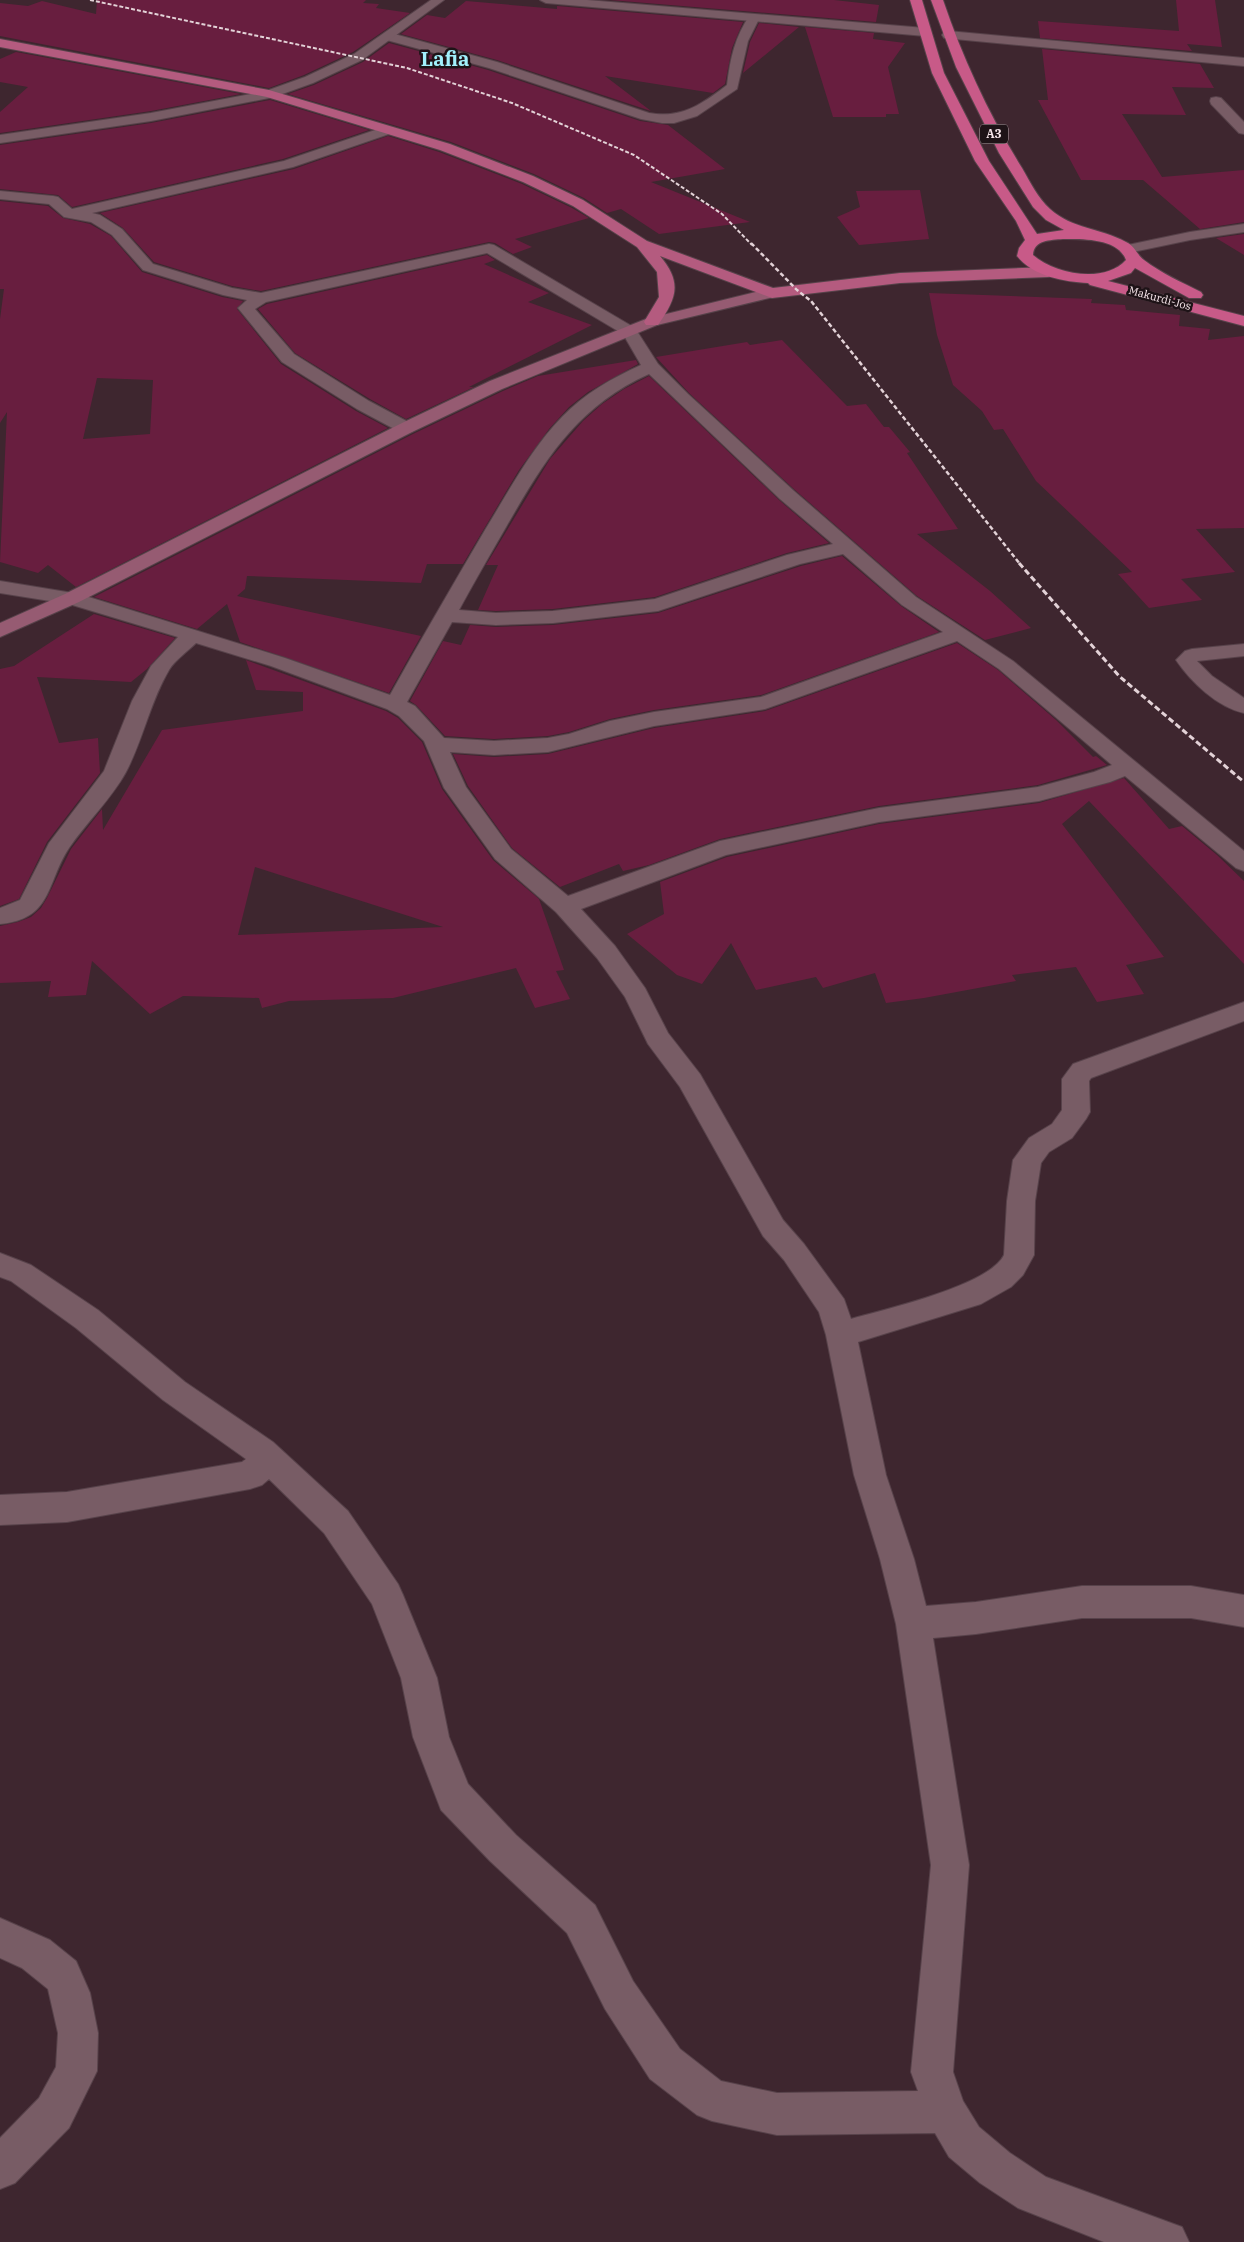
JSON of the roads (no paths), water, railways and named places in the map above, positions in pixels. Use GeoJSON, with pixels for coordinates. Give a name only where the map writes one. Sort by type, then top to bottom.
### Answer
{"type":"FeatureCollection","features":[{"type":"Feature","properties":{"kind":"highway","name":"A3"},"geometry":{"type":"LineString","coordinates":[[916,0],[938,72],[982,161],[1023,221],[1025,256],[1029,262],[1048,272],[1076,277],[1110,276],[1131,267],[1131,255],[1119,244],[1063,225],[1045,212],[1030,193],[996,138],[948,35],[937,0]]}},
{"type":"Feature","properties":{"kind":"highway","name":"A3"},"geometry":{"type":"LineString","coordinates":[[1024,248],[1059,234],[1092,236]]}},
{"type":"Feature","properties":{"kind":"highway","name":"Makurdi-Jos"},"geometry":{"type":"LineString","coordinates":[[1131,255],[1149,271],[1173,284],[1207,300],[1244,312]]}},
{"type":"Feature","properties":{"kind":"highway","name":"Makurdi-Jos"},"geometry":{"type":"LineString","coordinates":[[1076,277],[1244,321]]}},
{"type":"Feature","properties":{"kind":"main road"},"geometry":{"type":"LineString","coordinates":[[0,44],[269,94],[445,147],[528,180],[578,203],[642,244],[772,293]]}},
{"type":"Feature","properties":{"kind":"main road"},"geometry":{"type":"LineString","coordinates":[[642,244],[665,271],[667,297],[652,322]]}},
{"type":"Feature","properties":{"kind":"main road"},"geometry":{"type":"LineString","coordinates":[[900,278],[990,260]]}},
{"type":"Feature","properties":{"kind":"main road"},"geometry":{"type":"LineString","coordinates":[[0,631],[72,598],[406,428],[496,385],[652,322],[772,293],[900,278],[1048,272]]}},
{"type":"Feature","properties":{"kind":"street"},"geometry":{"type":"LineString","coordinates":[[0,139],[121,122],[269,94],[309,80],[358,57],[438,0]]}},
{"type":"Feature","properties":{"kind":"street"},"geometry":{"type":"LineString","coordinates":[[546,0],[925,32]]}},
{"type":"Feature","properties":{"kind":"street"},"geometry":{"type":"LineString","coordinates":[[388,36],[493,64],[646,116],[669,119],[682,117],[717,98],[733,86],[735,68],[745,30],[754,17]]}},
{"type":"Feature","properties":{"kind":"street"},"geometry":{"type":"LineString","coordinates":[[948,35],[1244,62]]}},
{"type":"Feature","properties":{"kind":"street"},"geometry":{"type":"LineString","coordinates":[[1216,100],[1244,130]]}},
{"type":"Feature","properties":{"kind":"street"},"geometry":{"type":"LineString","coordinates":[[69,214],[288,164],[386,130]]}},
{"type":"Feature","properties":{"kind":"street"},"geometry":{"type":"LineString","coordinates":[[0,195],[53,200],[69,214],[95,218],[117,232],[148,267],[229,292],[261,298]]}},
{"type":"Feature","properties":{"kind":"street"},"geometry":{"type":"LineString","coordinates":[[1131,255],[1190,236],[1244,228]]}},
{"type":"Feature","properties":{"kind":"street"},"geometry":{"type":"LineString","coordinates":[[406,428],[363,406],[288,358],[246,308],[261,298],[489,248],[629,331],[651,367],[682,398],[909,601],[1006,665],[1244,863]]}},
{"type":"Feature","properties":{"kind":"street"},"geometry":{"type":"LineString","coordinates":[[395,704],[516,493],[550,442],[570,420],[598,396],[622,380],[651,367]]}},
{"type":"Feature","properties":{"kind":"street"},"geometry":{"type":"LineString","coordinates":[[445,615],[496,619],[553,617],[649,606],[794,559],[847,547]]}},
{"type":"Feature","properties":{"kind":"street"},"geometry":{"type":"LineString","coordinates":[[0,587],[72,598],[278,662],[395,704],[407,711],[437,744],[455,788],[503,854],[565,906],[606,952],[636,994],[657,1037],[690,1081],[773,1228],[794,1252],[833,1308],[841,1335],[870,1475],[897,1559],[913,1624],[950,1865],[932,2072],[946,2112],[964,2142],[995,2168],[1032,2193],[1126,2229],[1167,2242]]}},
{"type":"Feature","properties":{"kind":"street"},"geometry":{"type":"LineString","coordinates":[[437,744],[494,748],[548,745],[574,740],[610,728],[654,719],[765,703],[958,634]]}},
{"type":"Feature","properties":{"kind":"street"},"geometry":{"type":"LineString","coordinates":[[0,916],[10,914],[29,904],[41,884],[57,848],[115,772],[143,701],[161,666],[192,635]]}},
{"type":"Feature","properties":{"kind":"street"},"geometry":{"type":"LineString","coordinates":[[1244,650],[1192,655],[1186,660],[1206,681],[1228,698],[1244,707]]}},
{"type":"Feature","properties":{"kind":"street"},"geometry":{"type":"LineString","coordinates":[[565,906],[720,849],[879,815],[1039,794],[1094,780],[1127,767]]}},
{"type":"Feature","properties":{"kind":"street"},"geometry":{"type":"LineString","coordinates":[[841,1335],[970,1295],[1000,1279],[1013,1267],[1019,1255],[1021,1201],[1027,1160],[1038,1145],[1062,1131],[1076,1112],[1075,1079],[1082,1071],[1244,1011]]}},
{"type":"Feature","properties":{"kind":"street"},"geometry":{"type":"LineString","coordinates":[[0,1265],[21,1273],[87,1319],[174,1392],[270,1459],[336,1522],[386,1595],[419,1678],[431,1737],[454,1797],[503,1848],[581,1919],[619,1996],[665,2064],[712,2100],[777,2114],[946,2112]]}},
{"type":"Feature","properties":{"kind":"street"},"geometry":{"type":"LineString","coordinates":[[0,1510],[67,1507],[250,1475],[270,1459]]}},
{"type":"Feature","properties":{"kind":"street"},"geometry":{"type":"LineString","coordinates":[[913,1624],[976,1618],[1082,1602],[1191,1602],[1244,1611]]}},
{"type":"Feature","properties":{"kind":"street"},"geometry":{"type":"LineString","coordinates":[[0,1938],[36,1954],[62,1976],[70,1993],[78,2033],[76,2071],[54,2113],[0,2168]]}},
{"type":"Feature","properties":{"kind":"railway"},"geometry":{"type":"LineString","coordinates":[[90,0],[407,68],[512,103],[634,155],[722,214],[752,245]]}},
{"type":"Feature","properties":{"kind":"railway"},"geometry":{"type":"LineString","coordinates":[[751,243],[797,290],[811,301],[1020,564]]}},
{"type":"Feature","properties":{"kind":"railway"},"geometry":{"type":"LineString","coordinates":[[1019,563],[1119,676],[1244,782]]}},
{"type":"Feature","properties":{"kind":"district","name":"Lafia"},"geometry":{"type":"Point","coordinates":[445,59]}}]}
